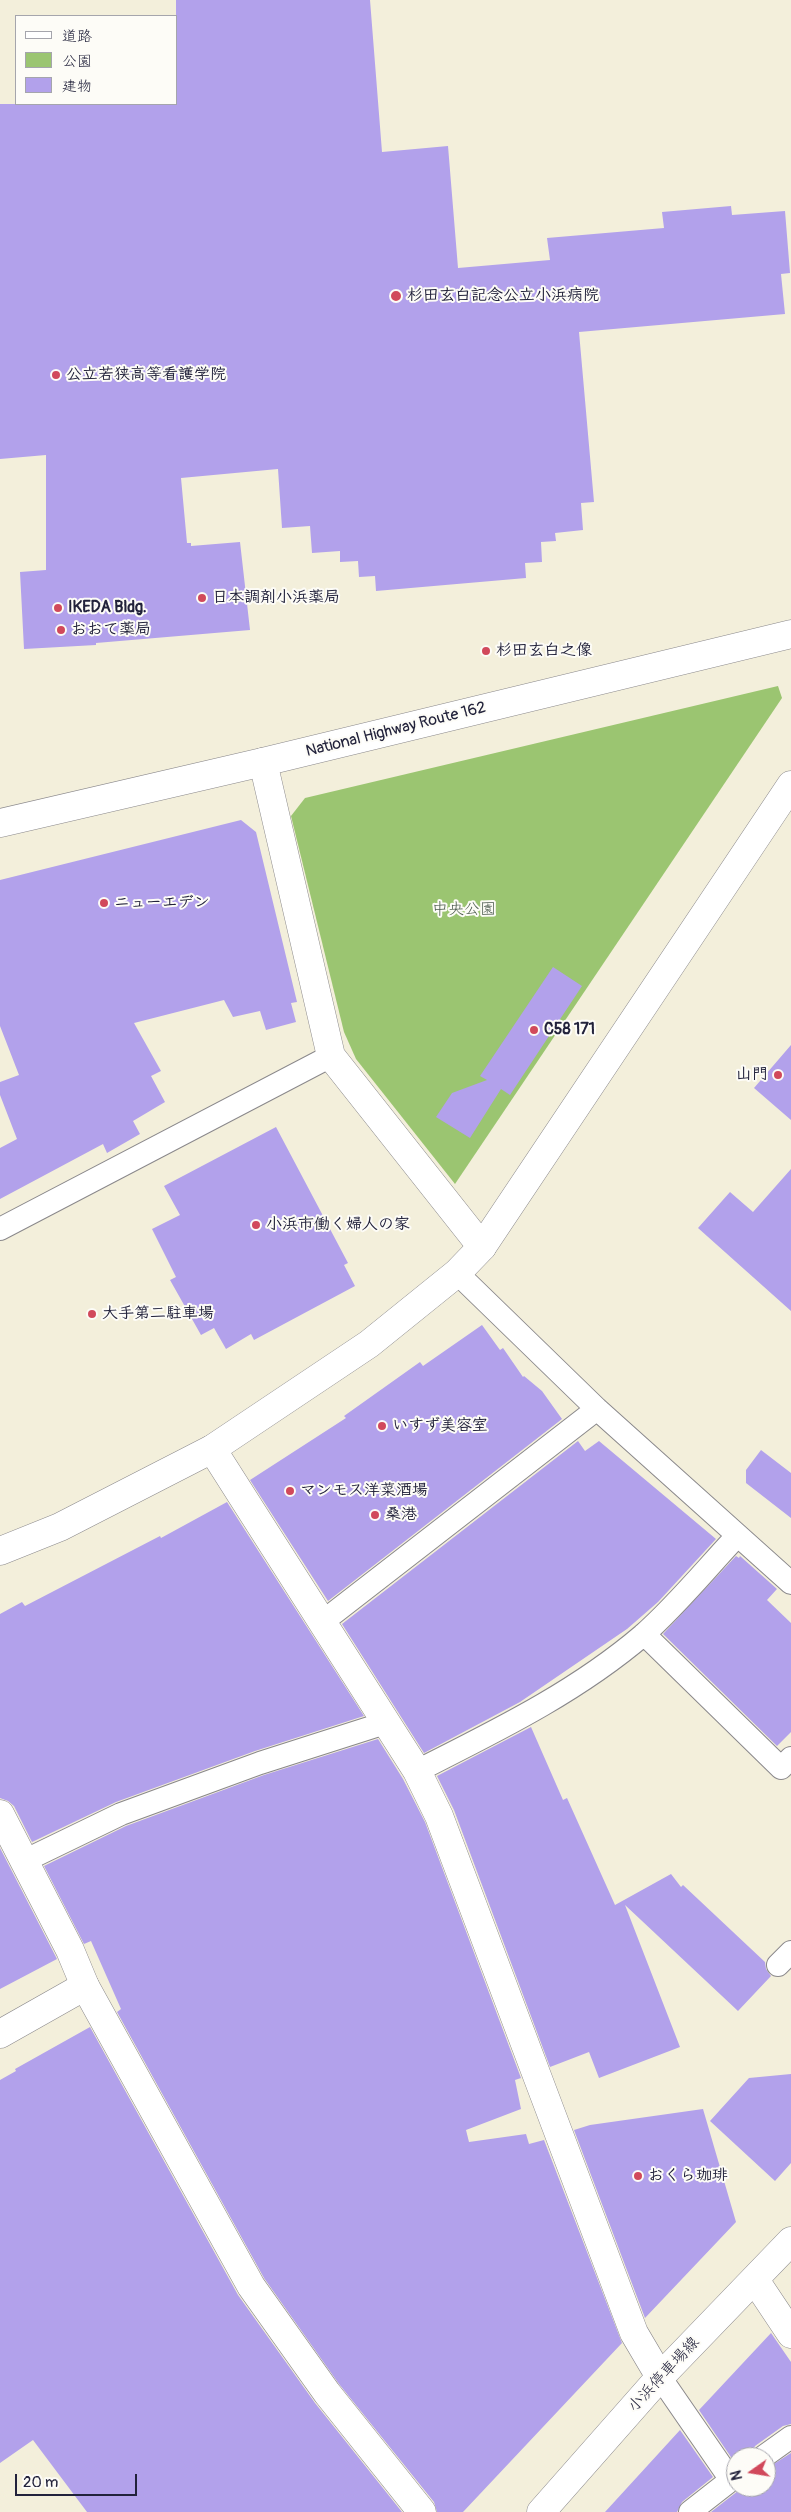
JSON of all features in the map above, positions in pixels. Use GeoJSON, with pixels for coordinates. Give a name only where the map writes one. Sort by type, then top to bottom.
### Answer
{"type":"FeatureCollection","features":[{"type":"Feature","properties":{"kind":"main road","name":"National Highway Route 162"},"geometry":{"type":"LineString","coordinates":[[0,823],[263,762],[791,634]]}},
{"type":"Feature","properties":{"kind":"main road"},"geometry":{"type":"LineString","coordinates":[[263,762],[331,1056],[482,1247]]}},
{"type":"Feature","properties":{"kind":"main road"},"geometry":{"type":"LineString","coordinates":[[0,1551],[60,1527],[212,1449],[369,1344],[457,1273],[482,1247],[791,785]]}},
{"type":"Feature","properties":{"kind":"main road"},"geometry":{"type":"LineString","coordinates":[[212,1449],[385,1724],[417,1771],[439,1816],[634,2333],[660,2377]]}},
{"type":"Feature","properties":{"kind":"main road"},"geometry":{"type":"LineString","coordinates":[[0,1814],[70,1950],[85,1986],[251,2286],[327,2393],[422,2512]]}},
{"type":"Feature","properties":{"kind":"main road"},"geometry":{"type":"LineString","coordinates":[[0,2034],[85,1986]]}},
{"type":"Feature","properties":{"kind":"main road","name":"小浜停車場線"},"geometry":{"type":"LineString","coordinates":[[541,2512],[660,2377],[791,2241]]}},
{"type":"Feature","properties":{"kind":"main road"},"geometry":{"type":"LineString","coordinates":[[755,2280],[791,2334]]}},
{"type":"Feature","properties":{"kind":"lane"},"geometry":{"type":"LineString","coordinates":[[0,1229],[331,1056]]}},
{"type":"Feature","properties":{"kind":"lane"},"geometry":{"type":"LineString","coordinates":[[457,1273],[597,1409],[791,1583]]}},
{"type":"Feature","properties":{"kind":"lane"},"geometry":{"type":"LineString","coordinates":[[321,1623],[597,1409]]}},
{"type":"Feature","properties":{"kind":"lane"},"geometry":{"type":"LineString","coordinates":[[417,1771],[521,1718],[576,1686],[644,1634],[737,1536]]}},
{"type":"Feature","properties":{"kind":"lane"},"geometry":{"type":"LineString","coordinates":[[644,1634],[781,1768],[791,1758]]}},
{"type":"Feature","properties":{"kind":"lane"},"geometry":{"type":"LineString","coordinates":[[24,1861],[121,1814],[260,1763],[385,1724]]}},
{"type":"Feature","properties":{"kind":"lane"},"geometry":{"type":"LineString","coordinates":[[660,2377],[726,2467]]}},
{"type":"Feature","properties":{"kind":"lane"},"geometry":{"type":"LineString","coordinates":[[776,2448],[791,2437]]}},
{"type":"Feature","properties":{"kind":"lane"},"geometry":{"type":"LineString","coordinates":[[690,2512],[726,2484]]}},
{"type":"Feature","properties":{"kind":"green space","name":"中央公園"},"geometry":{"type":"Polygon","coordinates":[[[778,686],[782,698],[455,1184],[356,1059],[344,1032],[291,816],[305,798],[778,686]]]}},
{"type":"Feature","properties":{"kind":"building"},"geometry":{"type":"Polygon","coordinates":[[[176,0],[370,0],[382,152],[448,146],[458,268],[550,260],[547,238],[664,228],[662,212],[731,206],[732,215],[785,211],[790,273],[781,274],[785,314],[579,332],[594,502],[581,503],[583,530],[555,533],[556,541],[541,542],[542,562],[525,563],[526,578],[376,591],[375,576],[359,577],[358,561],[340,562],[340,551],[312,553],[310,526],[282,528],[278,469],[181,478],[187,543],[191,543],[191,546],[240,542],[250,630],[96,643],[96,645],[24,649],[20,572],[46,570],[46,455],[0,459],[0,104],[178,105],[178,15],[176,15],[176,0]]]}},
{"type":"Feature","properties":{"kind":"building"},"geometry":{"type":"Polygon","coordinates":[[[241,820],[256,832],[297,1002],[291,1003],[296,1022],[266,1030],[260,1011],[233,1017],[224,1000],[134,1023],[161,1071],[151,1076],[165,1102],[133,1121],[140,1134],[107,1153],[103,1144],[0,1199],[0,1148],[17,1139],[0,1095],[0,1082],[19,1075],[0,1026],[0,880],[241,820]]]}},
{"type":"Feature","properties":{"kind":"building"},"geometry":{"type":"Polygon","coordinates":[[[553,967],[582,986],[510,1095],[501,1089],[470,1138],[436,1117],[452,1093],[487,1080],[480,1076],[553,967]]]}},
{"type":"Feature","properties":{"kind":"building","name":"山門"},"geometry":{"type":"Polygon","coordinates":[[[791,1045],[791,1120],[754,1088],[791,1045]]]}},
{"type":"Feature","properties":{"kind":"building","name":"小浜市働く婦人の家"},"geometry":{"type":"Polygon","coordinates":[[[276,1127],[348,1263],[344,1265],[355,1286],[254,1340],[251,1334],[226,1349],[214,1328],[201,1335],[170,1280],[176,1277],[152,1229],[180,1215],[164,1186],[276,1127]]]}},
{"type":"Feature","properties":{"kind":"building"},"geometry":{"type":"Polygon","coordinates":[[[791,1169],[791,1311],[698,1228],[730,1192],[753,1212],[791,1169]]]}},
{"type":"Feature","properties":{"kind":"building"},"geometry":{"type":"Polygon","coordinates":[[[482,1325],[500,1350],[503,1348],[523,1377],[542,1391],[562,1419],[328,1601],[250,1480],[346,1418],[344,1416],[420,1362],[423,1366],[482,1325]]]}},
{"type":"Feature","properties":{"kind":"building"},"geometry":{"type":"Polygon","coordinates":[[[578,1441],[585,1451],[599,1441],[716,1539],[658,1602],[627,1629],[520,1702],[424,1753],[342,1624],[578,1441]]]}},
{"type":"Feature","properties":{"kind":"building"},"geometry":{"type":"Polygon","coordinates":[[[761,1450],[791,1473],[791,1518],[746,1483],[746,1470],[761,1450]]]}},
{"type":"Feature","properties":{"kind":"building"},"geometry":{"type":"Polygon","coordinates":[[[227,1502],[364,1716],[255,1751],[116,1802],[32,1842],[14,1806],[0,1798],[0,1614],[22,1602],[25,1606],[160,1536],[161,1538],[227,1502]]]}},
{"type":"Feature","properties":{"kind":"building"},"geometry":{"type":"Polygon","coordinates":[[[736,1556],[739,1558],[740,1556],[777,1589],[767,1600],[791,1623],[791,1732],[777,1746],[663,1634],[736,1556]]]}},
{"type":"Feature","properties":{"kind":"building"},"geometry":{"type":"Polygon","coordinates":[[[531,1727],[563,1800],[567,1798],[615,1905],[671,1874],[681,1887],[683,1885],[765,1962],[766,1969],[771,1976],[738,2011],[625,1905],[680,2047],[599,2078],[589,2052],[550,2067],[454,1810],[437,1776],[531,1727]]]}},
{"type":"Feature","properties":{"kind":"building"},"geometry":{"type":"Polygon","coordinates":[[[378,1739],[403,1779],[425,1822],[521,2078],[515,2080],[521,2109],[466,2130],[469,2142],[526,2134],[529,2144],[544,2140],[622,2343],[463,2512],[437,2512],[434,2502],[339,2384],[264,2278],[117,2012],[121,2009],[91,1941],[84,1944],[44,1866],[126,1826],[264,1775],[378,1739]]]}},
{"type":"Feature","properties":{"kind":"building"},"geometry":{"type":"Polygon","coordinates":[[[0,1848],[57,1959],[0,1989],[0,1848]]]}},
{"type":"Feature","properties":{"kind":"building"},"geometry":{"type":"Polygon","coordinates":[[[90,2027],[238,2295],[315,2403],[402,2512],[87,2512],[33,2440],[0,2463],[0,2080],[16,2071],[15,2069],[90,2027]]]}},
{"type":"Feature","properties":{"kind":"building"},"geometry":{"type":"Polygon","coordinates":[[[791,2074],[791,2163],[775,2181],[710,2121],[749,2078],[791,2074]]]}},
{"type":"Feature","properties":{"kind":"building"},"geometry":{"type":"Polygon","coordinates":[[[703,2109],[736,2222],[645,2318],[574,2130],[590,2125],[703,2109]]]}},
{"type":"Feature","properties":{"kind":"building"},"geometry":{"type":"Polygon","coordinates":[[[771,2333],[791,2362],[791,2424],[783,2426],[755,2447],[726,2447],[726,2450],[699,2410],[771,2333]]]}},
{"type":"Feature","properties":{"kind":"building"},"geometry":{"type":"Polygon","coordinates":[[[680,2430],[713,2477],[682,2502],[677,2512],[605,2512],[680,2430]]]}},
{"type":"Feature","properties":{"kind":"building"},"geometry":{"type":"Polygon","coordinates":[[[791,2453],[791,2512],[711,2512],[730,2497],[776,2497],[776,2463],[791,2453]]]}},
{"type":"Feature","properties":{"kind":"place","name":"杉田玄白記念公立小浜病院"},"geometry":{"type":"Point","coordinates":[396,296]}},
{"type":"Feature","properties":{"kind":"place","name":"公立若狭高等看護学院"},"geometry":{"type":"Point","coordinates":[56,375]}},
{"type":"Feature","properties":{"kind":"place","name":"日本調剤小浜薬局"},"geometry":{"type":"Point","coordinates":[202,598]}},
{"type":"Feature","properties":{"kind":"place","name":"IKEDA Bldg."},"geometry":{"type":"Point","coordinates":[58,608]}},
{"type":"Feature","properties":{"kind":"place","name":"おおて薬局"},"geometry":{"type":"Point","coordinates":[61,630]}},
{"type":"Feature","properties":{"kind":"place","name":"杉田玄白之像"},"geometry":{"type":"Point","coordinates":[486,651]}},
{"type":"Feature","properties":{"kind":"place","name":"ニューエデン"},"geometry":{"type":"Point","coordinates":[104,903]}},
{"type":"Feature","properties":{"kind":"place","name":"C58 171"},"geometry":{"type":"Point","coordinates":[534,1030]}},
{"type":"Feature","properties":{"kind":"place","name":"山門"},"geometry":{"type":"Point","coordinates":[778,1075]}},
{"type":"Feature","properties":{"kind":"place","name":"小浜市働く婦人の家"},"geometry":{"type":"Point","coordinates":[256,1225]}},
{"type":"Feature","properties":{"kind":"place","name":"大手第二駐車場"},"geometry":{"type":"Point","coordinates":[92,1314]}},
{"type":"Feature","properties":{"kind":"place","name":"いすず美容室"},"geometry":{"type":"Point","coordinates":[382,1426]}},
{"type":"Feature","properties":{"kind":"place","name":"マンモス洋菜酒場"},"geometry":{"type":"Point","coordinates":[290,1491]}},
{"type":"Feature","properties":{"kind":"place","name":"桑港"},"geometry":{"type":"Point","coordinates":[375,1515]}},
{"type":"Feature","properties":{"kind":"place","name":"おくら珈琲"},"geometry":{"type":"Point","coordinates":[638,2176]}}]}
